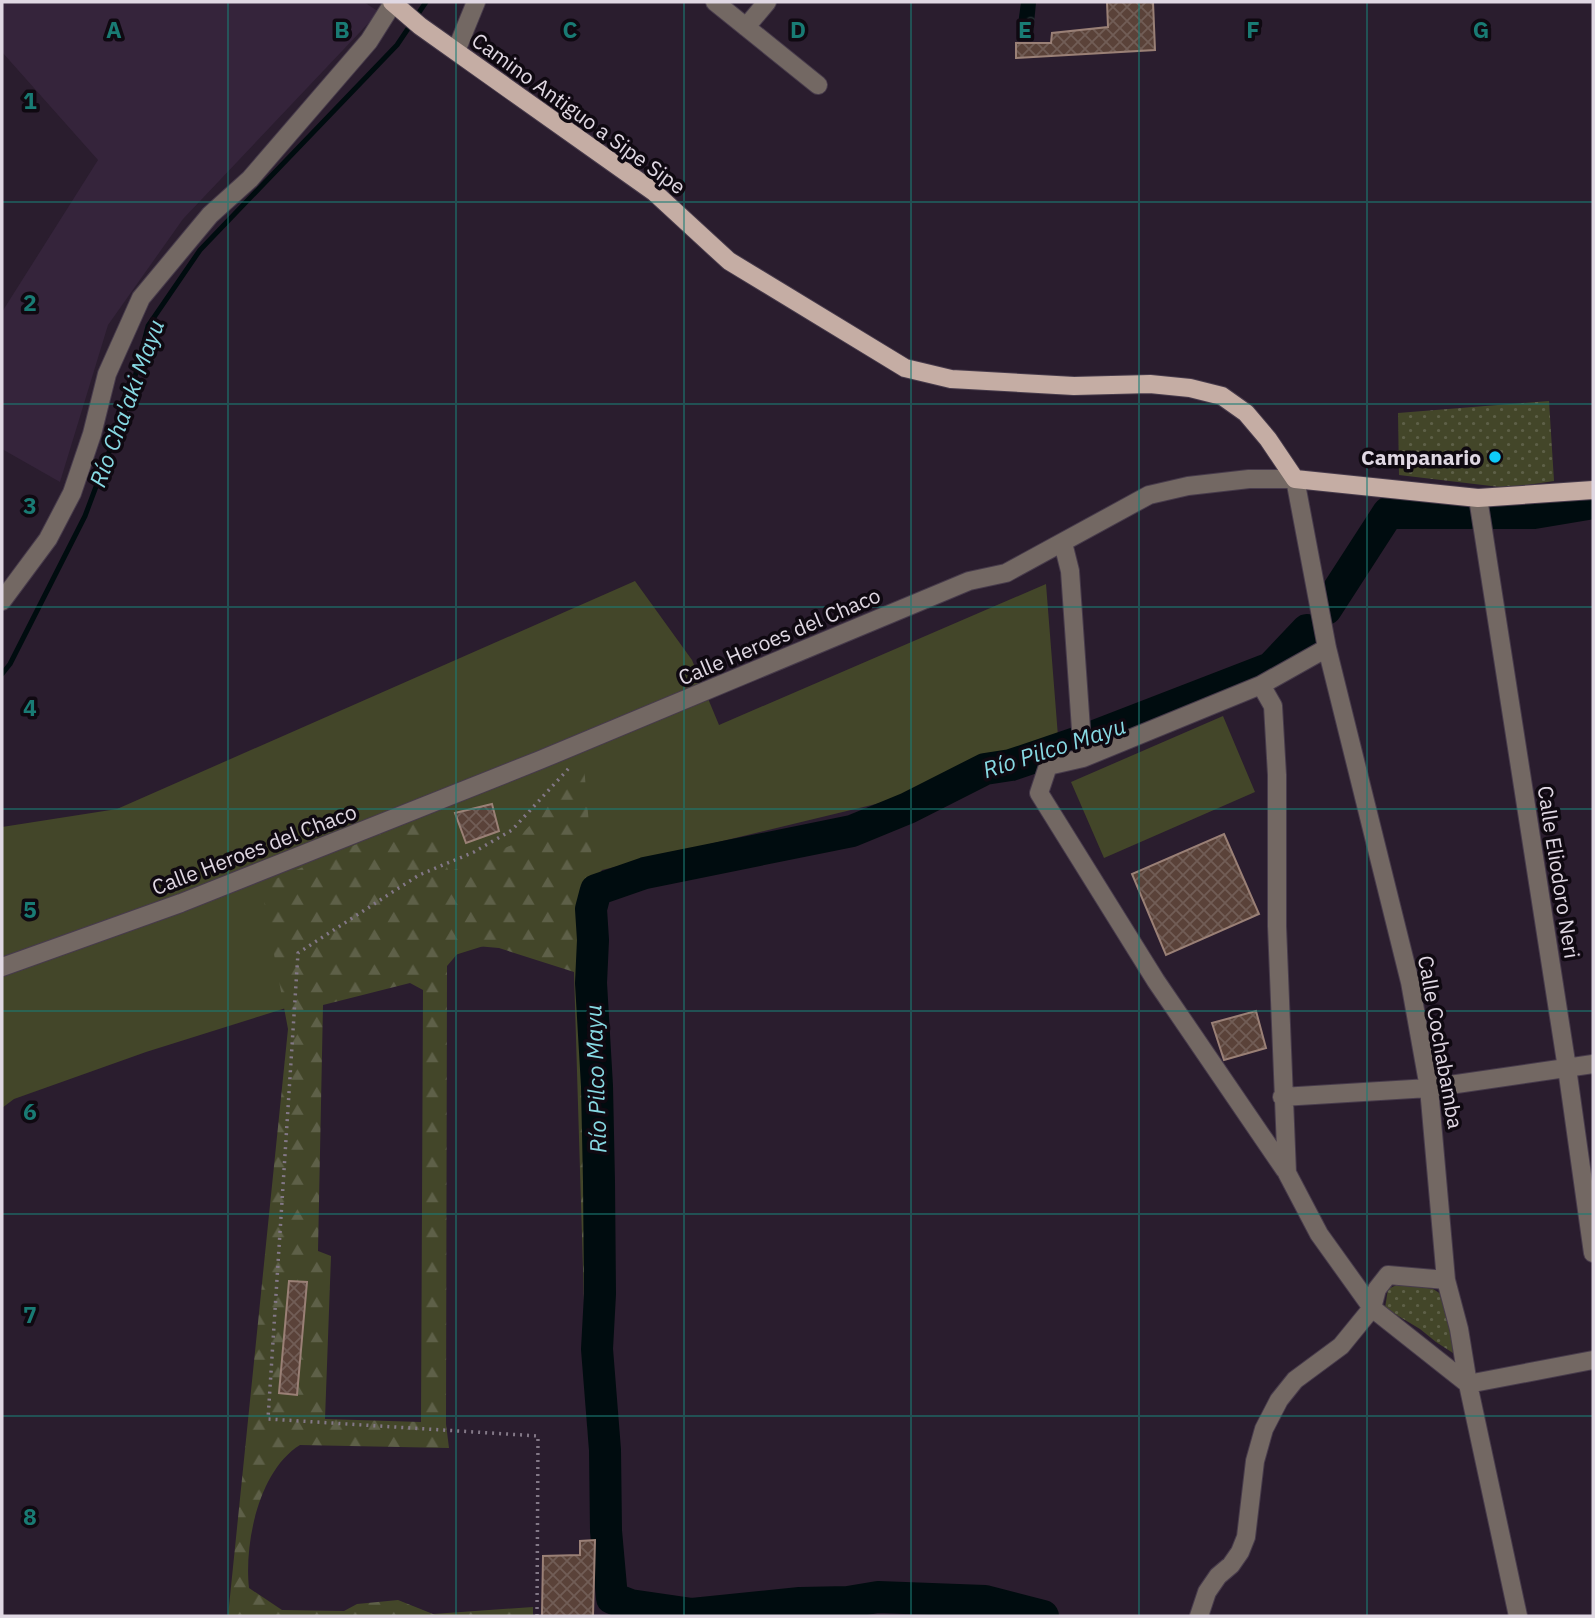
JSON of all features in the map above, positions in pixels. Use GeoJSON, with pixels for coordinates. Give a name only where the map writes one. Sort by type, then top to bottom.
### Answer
{"type":"FeatureCollection","features":[{"type":"Feature","properties":{"kind":"main road","name":"Camino Antiguo a Sipe Sipe"},"geometry":{"type":"LineString","coordinates":[[395,4],[420,26],[654,192],[729,261],[905,368],[951,379],[1074,386],[1150,384],[1190,388],[1223,396],[1246,413],[1268,439],[1295,479]]}},
{"type":"Feature","properties":{"kind":"main road","name":"Calle Heroes del Chaco"},"geometry":{"type":"LineString","coordinates":[[1295,479],[1478,498],[1593,490]]}},
{"type":"Feature","properties":{"kind":"street"},"geometry":{"type":"LineString","coordinates":[[456,51],[476,2]]}},
{"type":"Feature","properties":{"kind":"street"},"geometry":{"type":"LineString","coordinates":[[715,2],[818,85]]}},
{"type":"Feature","properties":{"kind":"street"},"geometry":{"type":"LineString","coordinates":[[746,27],[767,2]]}},
{"type":"Feature","properties":{"kind":"street"},"geometry":{"type":"LineString","coordinates":[[2,601],[48,539],[72,493],[92,434],[107,374],[141,298],[201,225],[250,179],[369,41],[395,4]]}},
{"type":"Feature","properties":{"kind":"street","name":"Calle Heroes del Chaco"},"geometry":{"type":"LineString","coordinates":[[2,967],[181,903],[540,760],[969,581],[1006,573],[1149,495],[1188,486],[1249,479],[1295,479]]}},
{"type":"Feature","properties":{"kind":"street","name":"Calle Cochabamba"},"geometry":{"type":"LineString","coordinates":[[1295,479],[1326,648],[1410,982],[1429,1088],[1446,1280],[1459,1329],[1468,1384],[1518,1616]]}},
{"type":"Feature","properties":{"kind":"street","name":"Calle Eliodoro Neri"},"geometry":{"type":"LineString","coordinates":[[1478,498],[1567,1068],[1593,1253]]}},
{"type":"Feature","properties":{"kind":"street"},"geometry":{"type":"LineString","coordinates":[[1063,543],[1070,571],[1083,758]]}},
{"type":"Feature","properties":{"kind":"street"},"geometry":{"type":"LineString","coordinates":[[1326,648],[1261,685],[1083,758],[1048,766],[1039,793],[1156,981],[1287,1173],[1319,1234],[1373,1308],[1468,1384],[1593,1360]]}},
{"type":"Feature","properties":{"kind":"street"},"geometry":{"type":"LineString","coordinates":[[1261,685],[1273,706],[1277,775],[1277,926],[1287,1173]]}},
{"type":"Feature","properties":{"kind":"street"},"geometry":{"type":"LineString","coordinates":[[1282,1097],[1429,1088],[1593,1064]]}},
{"type":"Feature","properties":{"kind":"street"},"geometry":{"type":"LineString","coordinates":[[1199,1616],[1217,1576],[1236,1558],[1246,1537],[1255,1461],[1264,1429],[1279,1400],[1295,1380],[1341,1346],[1373,1308],[1377,1289],[1388,1275],[1446,1280]]}},
{"type":"Feature","properties":{"kind":"path"},"geometry":{"type":"LineString","coordinates":[[537,1616],[538,1436],[268,1419],[298,953],[419,875],[474,852],[513,830],[573,764]]}},
{"type":"Feature","properties":{"kind":"shaded area"},"geometry":{"type":"Polygon","coordinates":[[[2,2],[364,2],[379,12],[183,219],[108,325],[60,482],[2,449],[2,312],[98,160],[2,52],[2,2]]]}},
{"type":"Feature","properties":{"kind":"green space"},"geometry":{"type":"Polygon","coordinates":[[[1549,401],[1554,481],[1508,488],[1399,475],[1398,413],[1549,401]]]}},
{"type":"Feature","properties":{"kind":"green space"},"geometry":{"type":"Polygon","coordinates":[[[635,581],[692,660],[719,725],[1046,584],[1059,749],[880,803],[602,870],[563,921],[146,1052],[14,1099],[2,1108],[2,827],[117,809],[635,581]]]}},
{"type":"Feature","properties":{"kind":"green space"},"geometry":{"type":"Polygon","coordinates":[[[1223,716],[1255,792],[1104,858],[1071,782],[1223,716]]]}},
{"type":"Feature","properties":{"kind":"green space"},"geometry":{"type":"Polygon","coordinates":[[[584,766],[593,872],[591,983],[597,1086],[600,1294],[597,1349],[605,1450],[588,1434],[574,972],[499,948],[465,945],[447,966],[446,1424],[449,1448],[300,1445],[286,1456],[274,1472],[257,1509],[249,1550],[249,1588],[282,1610],[344,1611],[357,1604],[398,1600],[433,1614],[533,1607],[533,1616],[228,1616],[288,1029],[261,885],[425,815],[449,872],[512,845],[584,766]],[[410,983],[323,1005],[318,1251],[331,1256],[325,1419],[421,1422],[423,990],[410,983]]]}},
{"type":"Feature","properties":{"kind":"green space"},"geometry":{"type":"Polygon","coordinates":[[[1399,1284],[1433,1289],[1441,1294],[1451,1331],[1453,1353],[1385,1308],[1388,1289],[1399,1284]]]}},
{"type":"Feature","properties":{"kind":"water"},"geometry":{"type":"Polygon","coordinates":[[[1021,2],[1036,3],[1033,34],[1027,38],[1021,37],[1017,32],[1021,2]]]}},
{"type":"Feature","properties":{"kind":"building"},"geometry":{"type":"Polygon","coordinates":[[[1107,2],[1153,2],[1155,50],[1016,58],[1016,43],[1051,43],[1052,33],[1108,27],[1107,2]]]}},
{"type":"Feature","properties":{"kind":"building"},"geometry":{"type":"Polygon","coordinates":[[[492,804],[499,831],[466,843],[455,813],[492,804]]]}},
{"type":"Feature","properties":{"kind":"building"},"geometry":{"type":"Polygon","coordinates":[[[1224,834],[1259,914],[1166,955],[1132,874],[1224,834]]]}},
{"type":"Feature","properties":{"kind":"building"},"geometry":{"type":"Polygon","coordinates":[[[1256,1011],[1266,1048],[1224,1060],[1212,1023],[1256,1011]]]}},
{"type":"Feature","properties":{"kind":"building"},"geometry":{"type":"Polygon","coordinates":[[[289,1281],[307,1282],[297,1395],[279,1393],[289,1281]]]}},
{"type":"Feature","properties":{"kind":"building"},"geometry":{"type":"Polygon","coordinates":[[[595,1540],[593,1616],[542,1616],[543,1556],[580,1555],[580,1541],[595,1540]]]}},
{"type":"Feature","properties":{"kind":"waterway","name":"Río Cha'aki Mayu"},"geometry":{"type":"LineString","coordinates":[[2,674],[10,664],[85,516],[130,396],[148,326],[200,250],[397,45],[426,2]]}},
{"type":"Feature","properties":{"kind":"waterway"},"geometry":{"type":"LineString","coordinates":[[1491,513],[1534,513],[1593,503]]}},
{"type":"Feature","properties":{"kind":"waterway"},"geometry":{"type":"LineString","coordinates":[[1326,609],[1388,513],[1470,513]]}},
{"type":"Feature","properties":{"kind":"waterway","name":"Río Pilco Mayu"},"geometry":{"type":"LineString","coordinates":[[1043,1616],[985,1601],[878,1597],[848,1602],[800,1603],[692,1614],[630,1605],[612,1598],[597,1349],[600,1294],[599,1182],[591,983],[591,909],[596,890],[645,873],[852,831],[908,808],[985,769],[1011,765],[1082,741],[1271,668],[1307,630]]}},
{"type":"Feature","properties":{"kind":"place","name":"Campanario"},"geometry":{"type":"Point","coordinates":[1495,457]}}]}
